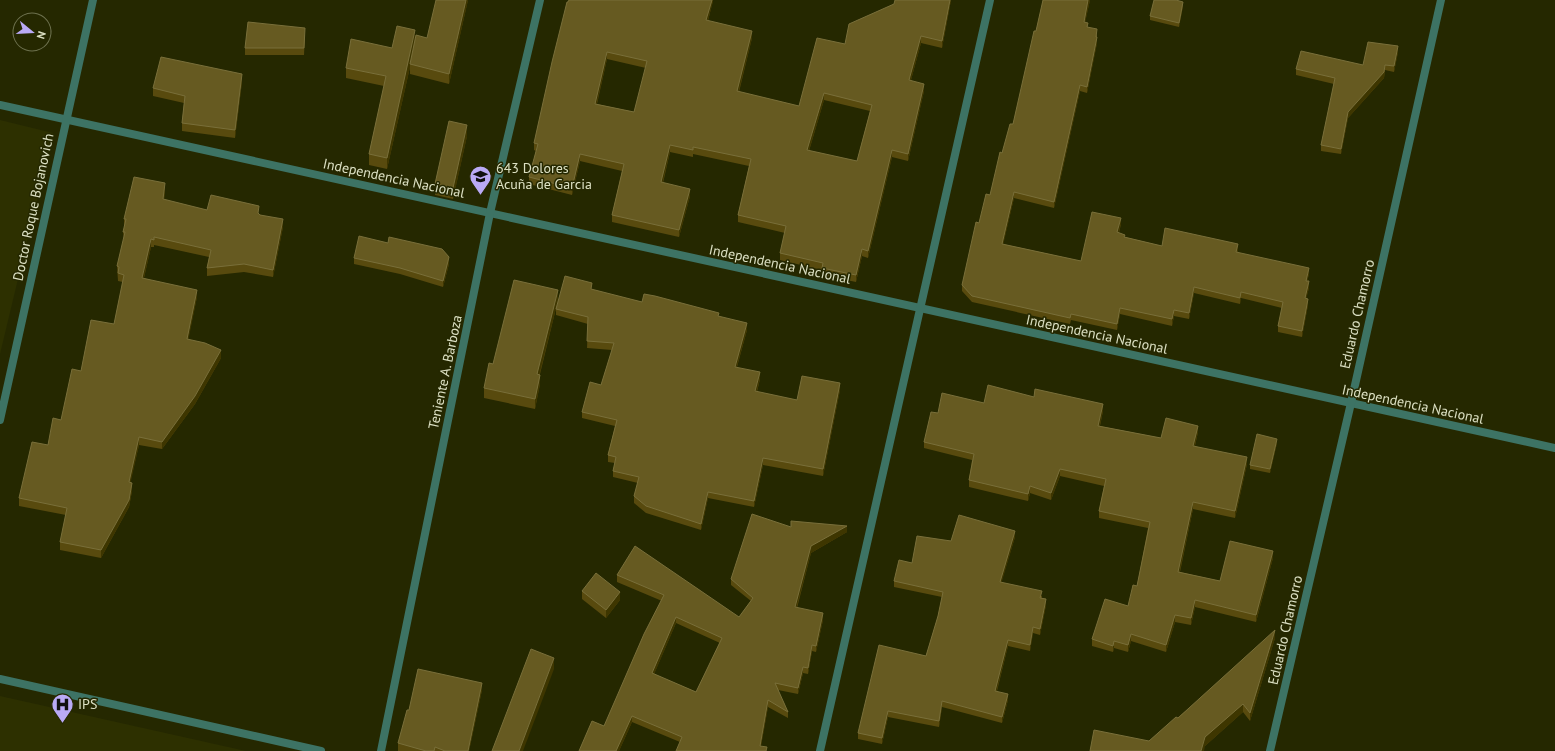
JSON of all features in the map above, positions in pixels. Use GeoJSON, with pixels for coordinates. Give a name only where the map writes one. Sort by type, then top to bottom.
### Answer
{"type":"FeatureCollection","features":[{"type":"Feature","properties":{"kind":"street","name":"Doctor Roque Bojanovich"},"geometry":{"type":"LineString","coordinates":[[0,420],[65,120],[93,0]]}},
{"type":"Feature","properties":{"kind":"street","name":"Teniente A. Barboza"},"geometry":{"type":"LineString","coordinates":[[380,751],[490,213],[540,0]]}},
{"type":"Feature","properties":{"kind":"street"},"geometry":{"type":"LineString","coordinates":[[820,751],[990,0]]}},
{"type":"Feature","properties":{"kind":"street","name":"Eduardo Chamorro"},"geometry":{"type":"LineString","coordinates":[[1270,751],[1351,403],[1441,0]]}},
{"type":"Feature","properties":{"kind":"street","name":"Independencia Nacional"},"geometry":{"type":"LineString","coordinates":[[0,105],[1555,448]]}},
{"type":"Feature","properties":{"kind":"street"},"geometry":{"type":"LineString","coordinates":[[0,680],[321,751]]}},
{"type":"Feature","properties":{"kind":"shaded area"},"geometry":{"type":"Polygon","coordinates":[[[0,120],[53,133],[0,354],[0,120]]]}},
{"type":"Feature","properties":{"kind":"shaded area","name":"IPS"},"geometry":{"type":"Polygon","coordinates":[[[0,696],[246,751],[0,751],[0,696]]]}},
{"type":"Feature","properties":{"kind":"building"},"geometry":{"type":"Polygon","coordinates":[[[436,0],[466,0],[449,74],[410,64],[416,35],[427,38],[436,0]]]}},
{"type":"Feature","properties":{"kind":"building"},"geometry":{"type":"Polygon","coordinates":[[[569,0],[712,0],[706,20],[752,31],[737,91],[799,106],[817,38],[845,44],[849,24],[894,4],[895,0],[950,0],[942,41],[921,36],[909,80],[924,84],[908,154],[892,150],[868,251],[862,249],[856,275],[822,268],[823,263],[780,253],[786,226],[738,215],[751,159],[693,147],[693,150],[670,145],[661,182],[690,189],[679,230],[612,215],[624,164],[580,154],[572,188],[529,177],[538,144],[534,143],[552,62],[569,0]],[[607,52],[595,104],[634,112],[647,61],[607,52]],[[824,93],[807,150],[857,161],[872,105],[824,93]]]}},
{"type":"Feature","properties":{"kind":"building"},"geometry":{"type":"Polygon","coordinates":[[[1043,0],[1088,0],[1084,22],[1088,23],[1087,27],[1097,29],[1097,37],[1087,87],[1080,85],[1054,202],[1014,192],[1002,244],[1081,261],[1092,212],[1121,218],[1117,232],[1125,235],[1124,237],[1162,246],[1165,228],[1238,244],[1236,252],[1309,268],[1306,281],[1309,281],[1305,298],[1308,299],[1302,331],[1278,326],[1283,302],[1241,292],[1240,298],[1194,287],[1189,313],[1174,310],[1172,319],[1120,308],[1117,324],[1071,314],[1070,318],[972,296],[962,285],[976,222],[979,223],[986,194],[990,195],[1000,152],[1002,153],[1010,124],[1013,124],[1034,31],[1036,31],[1043,0]]]}},
{"type":"Feature","properties":{"kind":"building"},"geometry":{"type":"Polygon","coordinates":[[[1154,0],[1176,0],[1183,2],[1179,23],[1150,16],[1154,0]]]}},
{"type":"Feature","properties":{"kind":"building"},"geometry":{"type":"Polygon","coordinates":[[[248,22],[305,28],[304,48],[245,48],[248,22]]]}},
{"type":"Feature","properties":{"kind":"building"},"geometry":{"type":"Polygon","coordinates":[[[397,26],[415,30],[387,158],[369,154],[386,76],[346,68],[351,39],[392,48],[397,26]]]}},
{"type":"Feature","properties":{"kind":"building"},"geometry":{"type":"Polygon","coordinates":[[[1368,42],[1398,46],[1394,66],[1385,65],[1384,72],[1348,112],[1341,149],[1321,145],[1335,78],[1296,69],[1301,51],[1363,65],[1368,42]]]}},
{"type":"Feature","properties":{"kind":"building"},"geometry":{"type":"Polygon","coordinates":[[[161,57],[242,74],[235,130],[182,123],[185,96],[153,88],[161,57]]]}},
{"type":"Feature","properties":{"kind":"building"},"geometry":{"type":"Polygon","coordinates":[[[449,121],[467,125],[453,188],[435,184],[449,121]]]}},
{"type":"Feature","properties":{"kind":"building"},"geometry":{"type":"Polygon","coordinates":[[[134,177],[165,183],[163,199],[207,210],[211,195],[259,206],[258,213],[260,215],[283,219],[273,270],[244,264],[207,268],[211,250],[154,237],[154,240],[151,239],[142,278],[197,290],[187,339],[205,343],[221,350],[195,396],[162,442],[139,437],[129,482],[132,483],[129,500],[101,550],[60,542],[67,508],[19,498],[32,442],[48,445],[53,418],[61,420],[72,369],[81,371],[91,320],[114,324],[124,275],[118,273],[119,267],[117,266],[125,232],[123,232],[126,219],[124,219],[134,177]]]}},
{"type":"Feature","properties":{"kind":"building"},"geometry":{"type":"Polygon","coordinates":[[[359,236],[388,243],[389,237],[442,249],[449,257],[443,281],[400,268],[354,258],[359,236]]]}},
{"type":"Feature","properties":{"kind":"building"},"geometry":{"type":"Polygon","coordinates":[[[565,276],[592,283],[591,289],[642,302],[644,294],[655,296],[719,313],[718,316],[747,323],[735,367],[760,372],[755,391],[797,400],[802,376],[840,383],[823,469],[763,458],[754,501],[708,492],[701,524],[646,506],[634,496],[639,477],[613,471],[616,457],[608,455],[617,420],[582,412],[590,382],[601,385],[614,343],[587,341],[588,317],[556,309],[565,276]]]}},
{"type":"Feature","properties":{"kind":"building"},"geometry":{"type":"Polygon","coordinates":[[[514,280],[558,290],[537,374],[540,375],[535,399],[484,388],[489,363],[493,364],[514,280]]]}},
{"type":"Feature","properties":{"kind":"building"},"geometry":{"type":"Polygon","coordinates":[[[988,385],[1034,397],[1035,389],[1103,404],[1098,426],[1161,438],[1166,418],[1198,426],[1193,446],[1247,457],[1235,511],[1193,502],[1178,572],[1220,581],[1230,541],[1273,551],[1256,615],[1195,600],[1191,618],[1175,615],[1166,645],[1131,634],[1128,645],[1114,641],[1113,646],[1092,639],[1105,599],[1128,606],[1133,585],[1137,586],[1150,522],[1099,511],[1106,479],[1060,469],[1051,493],[1030,486],[1028,494],[969,480],[974,454],[924,442],[931,412],[938,413],[942,393],[984,403],[988,385]]]}},
{"type":"Feature","properties":{"kind":"building"},"geometry":{"type":"Polygon","coordinates":[[[1257,434],[1277,439],[1270,469],[1250,465],[1257,434]]]}},
{"type":"Feature","properties":{"kind":"building"},"geometry":{"type":"Polygon","coordinates":[[[752,514],[791,527],[791,521],[847,526],[811,546],[795,607],[823,613],[816,646],[812,645],[808,668],[803,667],[798,688],[775,683],[788,712],[768,700],[760,746],[767,747],[766,751],[676,751],[682,737],[632,716],[616,751],[579,751],[592,721],[604,726],[644,634],[664,595],[617,575],[635,546],[739,617],[753,598],[731,579],[752,514]],[[676,617],[652,673],[696,692],[722,638],[676,617]]]}},
{"type":"Feature","properties":{"kind":"building"},"geometry":{"type":"Polygon","coordinates":[[[959,515],[1015,531],[1000,582],[1042,591],[1040,598],[1046,599],[1040,629],[1033,627],[1030,645],[1008,640],[995,691],[1008,694],[1002,717],[942,701],[939,721],[888,711],[882,738],[858,733],[879,645],[926,656],[938,616],[943,592],[894,581],[899,560],[912,563],[917,536],[951,541],[959,515]]]}},
{"type":"Feature","properties":{"kind":"building"},"geometry":{"type":"Polygon","coordinates":[[[596,573],[620,592],[606,610],[582,591],[596,573]]]}},
{"type":"Feature","properties":{"kind":"building"},"geometry":{"type":"Polygon","coordinates":[[[1275,630],[1250,713],[1243,704],[1205,737],[1201,751],[1090,751],[1094,730],[1149,741],[1176,717],[1178,718],[1275,630]]]}},
{"type":"Feature","properties":{"kind":"building"},"geometry":{"type":"Polygon","coordinates":[[[531,649],[554,658],[519,751],[492,751],[531,649]]]}},
{"type":"Feature","properties":{"kind":"building"},"geometry":{"type":"Polygon","coordinates":[[[418,669],[482,683],[468,751],[445,751],[435,747],[434,751],[426,751],[398,743],[407,710],[409,710],[418,669]]]}},
{"type":"Feature","properties":{"kind":"place","name":"643 Dolores Acuña de Garcia"},"geometry":{"type":"Point","coordinates":[480,196]}},
{"type":"Feature","properties":{"kind":"place","name":"IPS"},"geometry":{"type":"Point","coordinates":[62,724]}}]}
